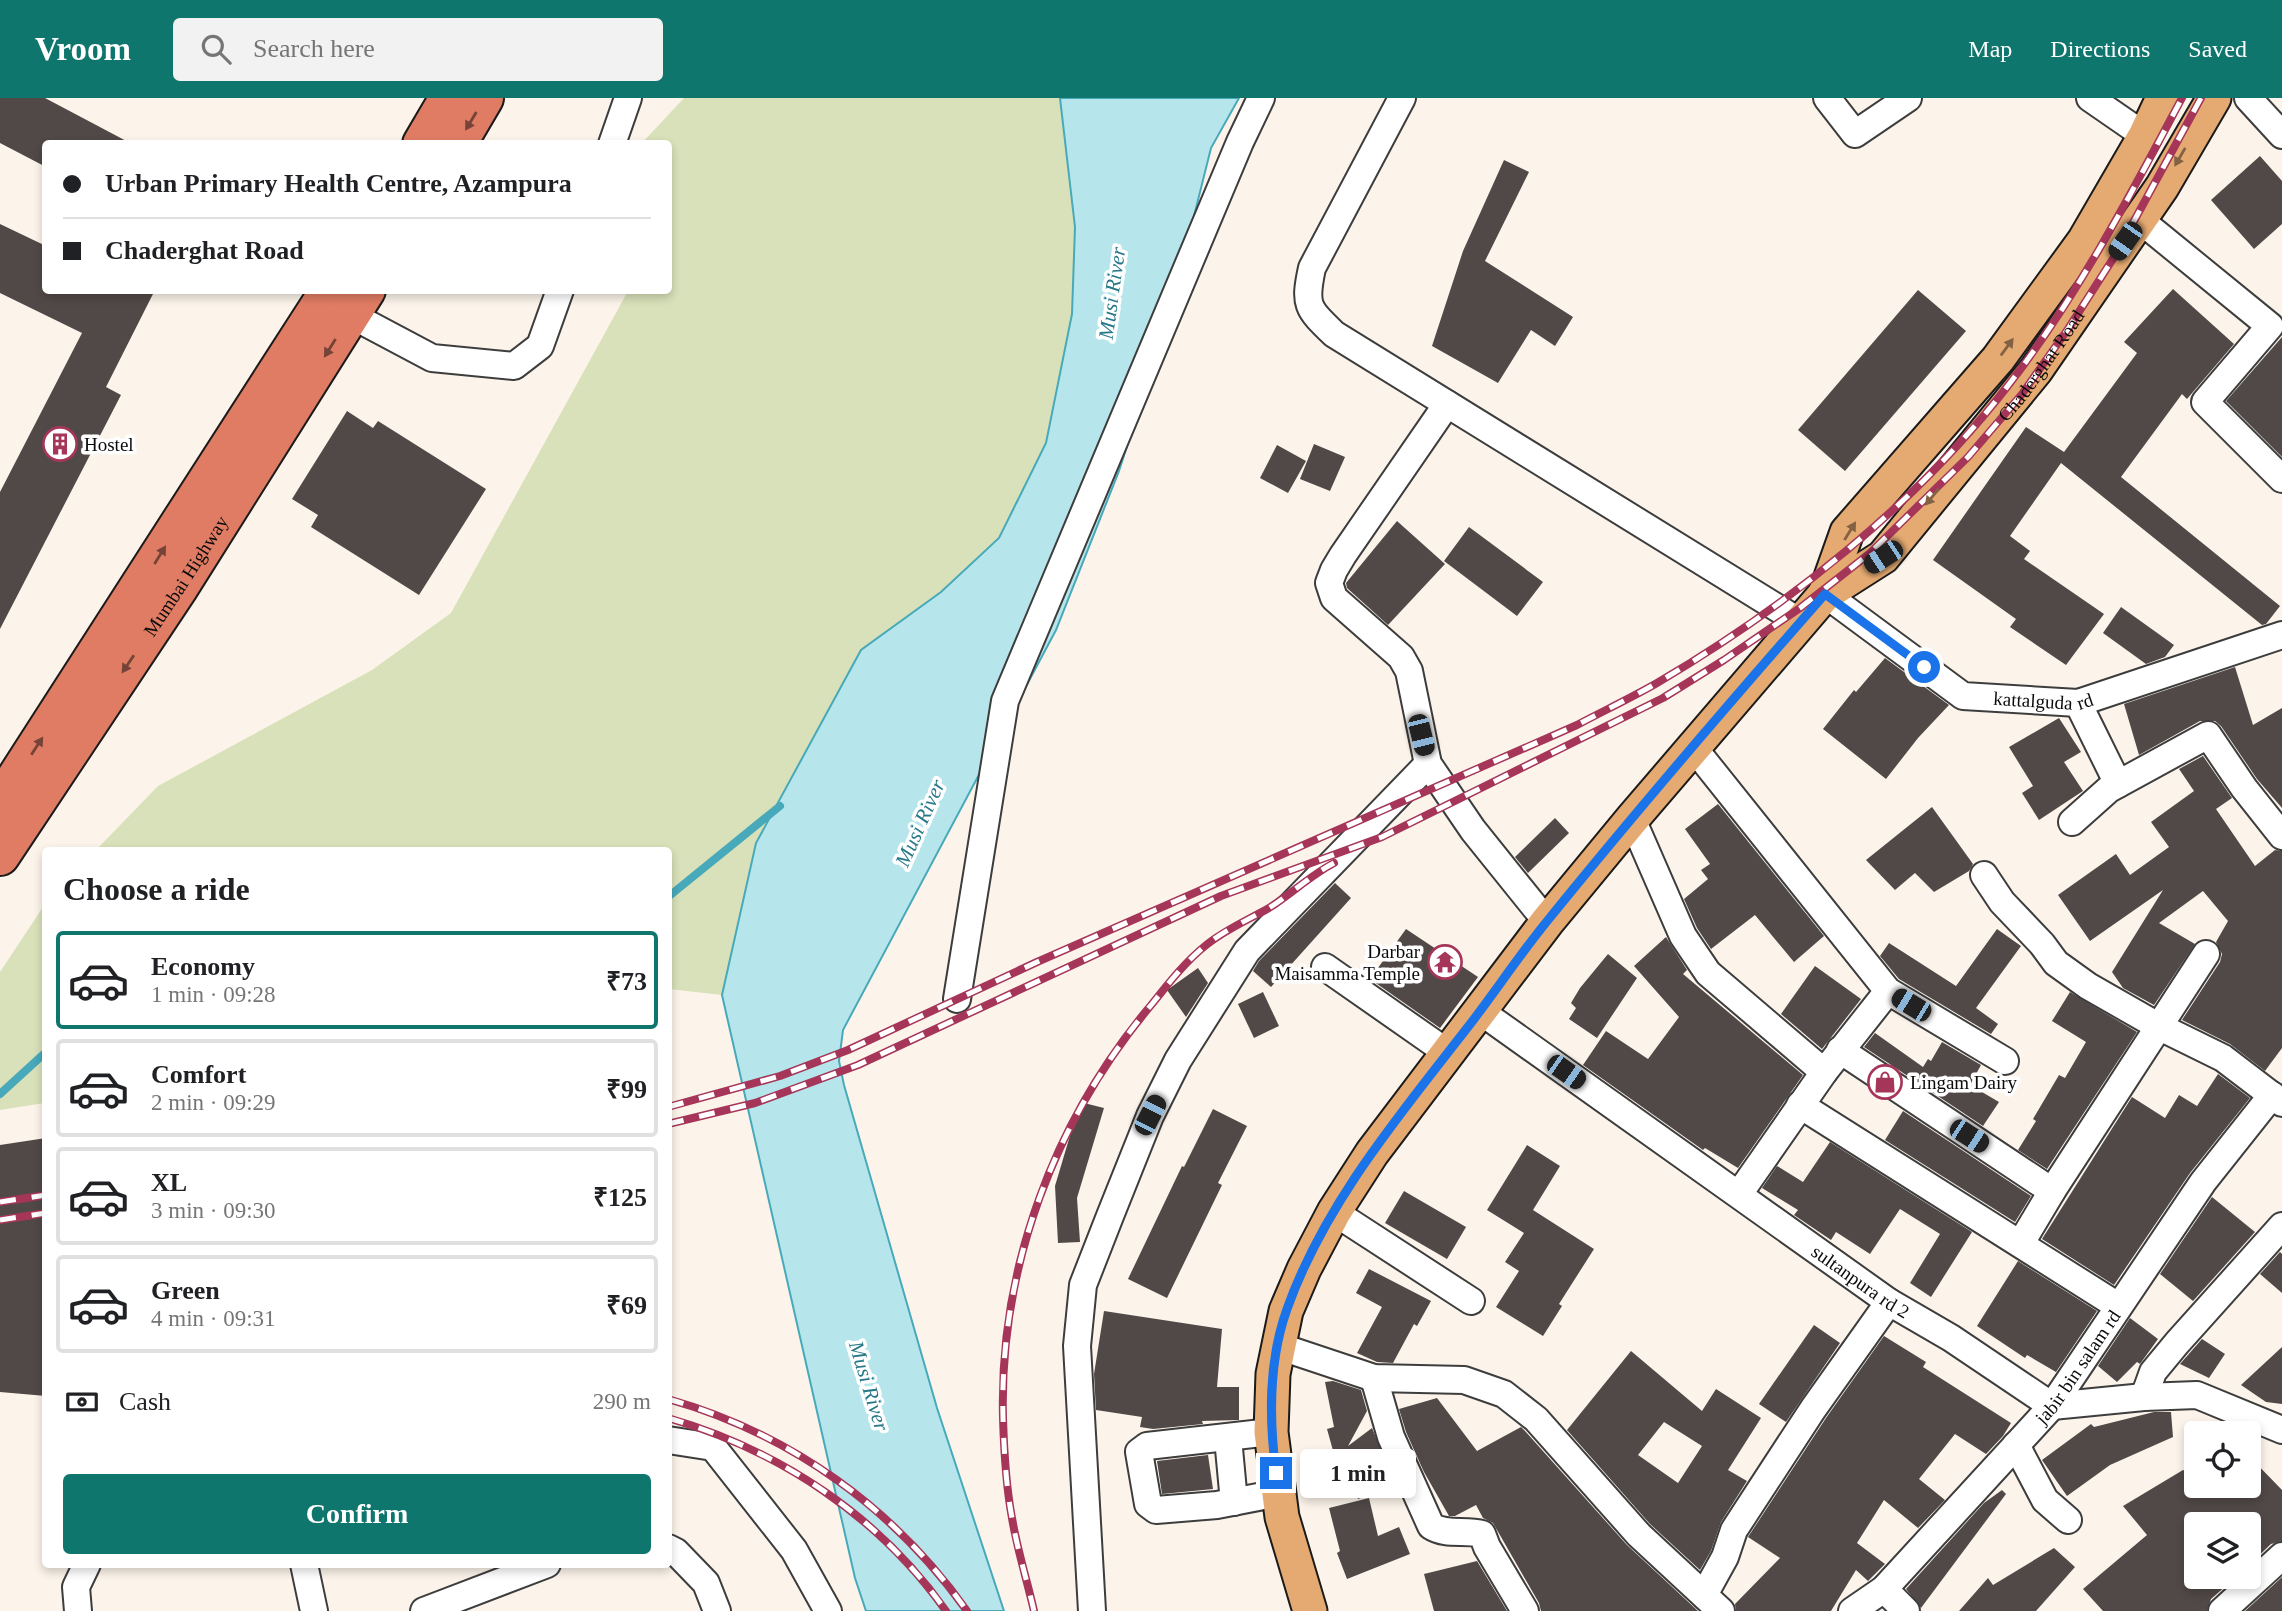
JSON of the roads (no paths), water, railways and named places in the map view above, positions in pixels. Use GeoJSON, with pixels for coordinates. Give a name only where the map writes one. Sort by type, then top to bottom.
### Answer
{"type":"FeatureCollection","features":[{"type":"Feature","properties":{"kind":"highway"},"geometry":{"type":"LineString","coordinates":[[424,140],[449,98]]}},
{"type":"Feature","properties":{"kind":"highway"},"geometry":{"type":"LineString","coordinates":[[459,140],[484,98]]}},
{"type":"Feature","properties":{"kind":"highway","name":"Mumbai Highway"},"geometry":{"type":"LineString","coordinates":[[0,803],[349,299]]}},
{"type":"Feature","properties":{"kind":"highway","name":"Mumbai Highway"},"geometry":{"type":"LineString","coordinates":[[0,856],[179,587],[349,299]]}},
{"type":"Feature","properties":{"kind":"main road","name":"Chaderghat Road"},"geometry":{"type":"LineString","coordinates":[[1825,594],[1847,532],[1998,359],[2084,241],[2145,136],[2163,98]]}},
{"type":"Feature","properties":{"kind":"main road","name":"Chaderghat Road"},"geometry":{"type":"LineString","coordinates":[[1310,1611],[1282,1517],[1271,1432],[1272,1374],[1286,1311],[1304,1269],[1334,1212],[1372,1153],[1546,922],[1825,594],[1883,557],[2036,370],[2140,220],[2214,98]]}},
{"type":"Feature","properties":{"kind":"street"},"geometry":{"type":"LineString","coordinates":[[613,140],[628,98]]}},
{"type":"Feature","properties":{"kind":"street"},"geometry":{"type":"LineString","coordinates":[[957,999],[1005,701],[1240,142],[1261,98]]}},
{"type":"Feature","properties":{"kind":"street"},"geometry":{"type":"LineString","coordinates":[[1402,98],[1312,268],[1306,293],[1312,312],[1334,334],[1800,622]]}},
{"type":"Feature","properties":{"kind":"street"},"geometry":{"type":"LineString","coordinates":[[1835,101],[1855,134],[1909,98]]}},
{"type":"Feature","properties":{"kind":"street"},"geometry":{"type":"LineString","coordinates":[[2090,98],[2145,136]]}},
{"type":"Feature","properties":{"kind":"street"},"geometry":{"type":"LineString","coordinates":[[2248,98],[2282,135]]}},
{"type":"Feature","properties":{"kind":"street"},"geometry":{"type":"LineString","coordinates":[[2140,220],[2270,326],[2205,402],[2282,479]]}},
{"type":"Feature","properties":{"kind":"street"},"geometry":{"type":"LineString","coordinates":[[349,299],[432,358],[514,366],[540,346],[559,294]]}},
{"type":"Feature","properties":{"kind":"street"},"geometry":{"type":"LineString","coordinates":[[1447,404],[1343,555],[1329,583],[1334,598],[1401,657],[1409,671],[1428,764],[1473,830],[1546,922]]}},
{"type":"Feature","properties":{"kind":"street","name":"kattalguda rd"},"geometry":{"type":"LineString","coordinates":[[1825,594],[1963,696],[2078,703],[2282,635]]}},
{"type":"Feature","properties":{"kind":"street"},"geometry":{"type":"LineString","coordinates":[[2078,703],[2118,784]]}},
{"type":"Feature","properties":{"kind":"street"},"geometry":{"type":"LineString","coordinates":[[2072,822],[2109,789],[2208,735],[2244,788],[2282,836]]}},
{"type":"Feature","properties":{"kind":"street"},"geometry":{"type":"LineString","coordinates":[[1693,747],[1888,991],[2005,1061]]}},
{"type":"Feature","properties":{"kind":"street"},"geometry":{"type":"LineString","coordinates":[[1092,1611],[1077,1346],[1083,1285],[1136,1150],[1150,1115],[1178,1060],[1247,951],[1428,764]]}},
{"type":"Feature","properties":{"kind":"street"},"geometry":{"type":"LineString","coordinates":[[1632,819],[1683,936],[1708,973],[1824,1072]]}},
{"type":"Feature","properties":{"kind":"street"},"geometry":{"type":"LineString","coordinates":[[1984,875],[2002,902],[2042,944],[2056,963],[2088,986],[2158,1026],[2223,1058],[2277,1099]]}},
{"type":"Feature","properties":{"kind":"street"},"geometry":{"type":"LineString","coordinates":[[2021,1243],[2206,954]]}},
{"type":"Feature","properties":{"kind":"street"},"geometry":{"type":"LineString","coordinates":[[1325,967],[1448,1053]]}},
{"type":"Feature","properties":{"kind":"street"},"geometry":{"type":"LineString","coordinates":[[1739,1194],[1840,1050],[1888,991]]}},
{"type":"Feature","properties":{"kind":"street","name":"sultanpura rd 2"},"geometry":{"type":"LineString","coordinates":[[1480,1012],[1889,1302],[1951,1338],[2052,1406]]}},
{"type":"Feature","properties":{"kind":"street"},"geometry":{"type":"LineString","coordinates":[[1840,1050],[2052,1191]]}},
{"type":"Feature","properties":{"kind":"street","name":"jabir bin salam rd"},"geometry":{"type":"LineString","coordinates":[[1852,1611],[1884,1588],[2052,1406],[2203,1182],[2277,1099]]}},
{"type":"Feature","properties":{"kind":"street"},"geometry":{"type":"LineString","coordinates":[[1800,1105],[2118,1306]]}},
{"type":"Feature","properties":{"kind":"street"},"geometry":{"type":"LineString","coordinates":[[1334,1212],[1471,1301]]}},
{"type":"Feature","properties":{"kind":"street"},"geometry":{"type":"LineString","coordinates":[[2144,1397],[2153,1372],[2161,1362],[2282,1226]]}},
{"type":"Feature","properties":{"kind":"street"},"geometry":{"type":"LineString","coordinates":[[1278,1346],[1374,1378],[1464,1380],[1504,1394],[1536,1419],[1639,1535],[1713,1603],[1734,1530],[1813,1409],[1889,1302]]}},
{"type":"Feature","properties":{"kind":"street"},"geometry":{"type":"LineString","coordinates":[[1374,1378],[1391,1437],[1431,1526],[1438,1531],[1482,1534],[1525,1611]]}},
{"type":"Feature","properties":{"kind":"street"},"geometry":{"type":"LineString","coordinates":[[2052,1406],[2197,1395],[2281,1427]]}},
{"type":"Feature","properties":{"kind":"street"},"geometry":{"type":"LineString","coordinates":[[1271,1432],[1147,1446],[1139,1452],[1148,1504],[1156,1510],[1234,1502],[1279,1493]]}},
{"type":"Feature","properties":{"kind":"street"},"geometry":{"type":"LineString","coordinates":[[1228,1438],[1234,1502]]}},
{"type":"Feature","properties":{"kind":"street"},"geometry":{"type":"LineString","coordinates":[[672,1441],[713,1447],[794,1550],[828,1611]]}},
{"type":"Feature","properties":{"kind":"street"},"geometry":{"type":"LineString","coordinates":[[2016,1445],[2045,1500],[2068,1520]]}},
{"type":"Feature","properties":{"kind":"street"},"geometry":{"type":"LineString","coordinates":[[672,1550],[706,1583],[717,1611]]}},
{"type":"Feature","properties":{"kind":"street"},"geometry":{"type":"LineString","coordinates":[[2222,1611],[2282,1556]]}},
{"type":"Feature","properties":{"kind":"street"},"geometry":{"type":"LineString","coordinates":[[78,1611],[76,1587],[85,1568]]}},
{"type":"Feature","properties":{"kind":"street"},"geometry":{"type":"LineString","coordinates":[[305,1568],[314,1611]]}},
{"type":"Feature","properties":{"kind":"street"},"geometry":{"type":"LineString","coordinates":[[424,1611],[537,1568]]}},
{"type":"Feature","properties":{"kind":"street"},"geometry":{"type":"LineString","coordinates":[[1884,1588],[1906,1611]]}},
{"type":"Feature","properties":{"kind":"water","name":"Musi River"},"geometry":{"type":"Polygon","coordinates":[[[1060,98],[1239,98],[1211,148],[1169,316],[1119,471],[1056,630],[843,1030],[839,1061],[844,1085],[937,1408],[1004,1611],[866,1611],[855,1578],[722,995],[756,843],[861,650],[941,592],[999,538],[1046,443],[1072,314],[1075,227],[1060,98]]]}},
{"type":"Feature","properties":{"kind":"waterway"},"geometry":{"type":"LineString","coordinates":[[672,894],[780,806]]}},
{"type":"Feature","properties":{"kind":"waterway"},"geometry":{"type":"LineString","coordinates":[[0,1094],[42,1056]]}},
{"type":"Feature","properties":{"kind":"railway"},"geometry":{"type":"LineString","coordinates":[[672,1106],[780,1076],[848,1050],[1037,962],[1577,725],[1647,689],[1754,621],[1848,550],[1892,511],[1974,427],[2035,350],[2081,280],[2182,98]]}},
{"type":"Feature","properties":{"kind":"railway"},"geometry":{"type":"LineString","coordinates":[[672,1123],[755,1103],[858,1065],[1221,896],[1382,837],[1663,698],[1724,660],[1800,608],[1869,554],[1968,457],[2022,394],[2116,254],[2201,98]]}},
{"type":"Feature","properties":{"kind":"railway"},"geometry":{"type":"LineString","coordinates":[[1034,1611],[1010,1506],[1003,1418],[1004,1362],[1011,1306],[1023,1251],[1040,1198],[1061,1146],[1087,1096],[1118,1049],[1177,973],[1212,940],[1269,908],[1334,863]]}},
{"type":"Feature","properties":{"kind":"railway"},"geometry":{"type":"LineString","coordinates":[[0,1202],[42,1196]]}},
{"type":"Feature","properties":{"kind":"railway"},"geometry":{"type":"LineString","coordinates":[[0,1220],[42,1214]]}},
{"type":"Feature","properties":{"kind":"railway"},"geometry":{"type":"LineString","coordinates":[[672,1400],[756,1432],[797,1454],[836,1480],[873,1508],[907,1539],[967,1611]]}},
{"type":"Feature","properties":{"kind":"railway"},"geometry":{"type":"LineString","coordinates":[[672,1419],[749,1448],[824,1491],[890,1545],[946,1611]]}},
{"type":"Feature","properties":{"kind":"place","name":"Hostel"},"geometry":{"type":"Point","coordinates":[60,444]}},
{"type":"Feature","properties":{"kind":"place","name":"Darbar Maisamma Temple"},"geometry":{"type":"Point","coordinates":[1445,962]}},
{"type":"Feature","properties":{"kind":"place","name":"Lingam Dairy"},"geometry":{"type":"Point","coordinates":[1885,1082]}}]}
